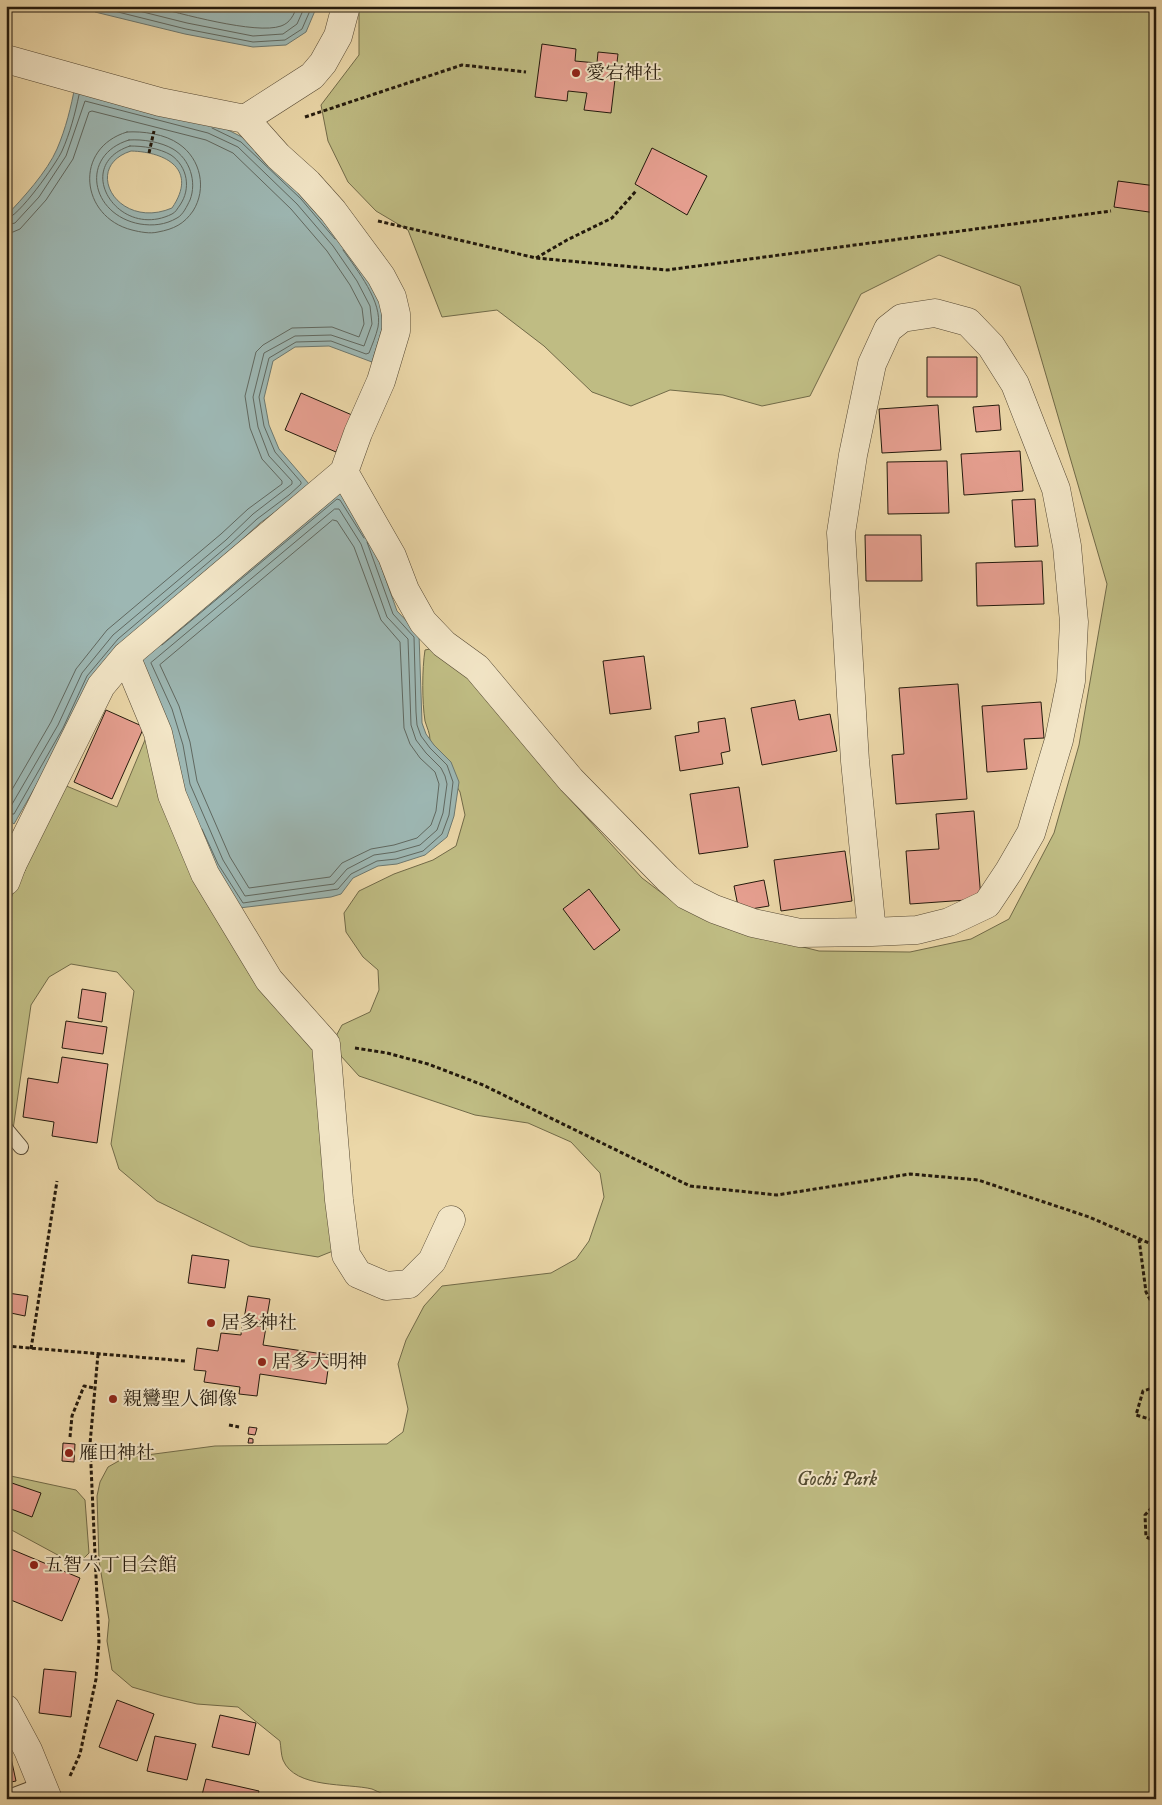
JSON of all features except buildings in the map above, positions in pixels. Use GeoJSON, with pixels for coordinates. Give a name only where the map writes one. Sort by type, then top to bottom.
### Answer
{"type":"FeatureCollection","features":[{"type":"Feature","properties":{"kind":"street"},"geometry":{"type":"LineString","coordinates":[[245,119],[312,76],[338,36],[346,6]]}},
{"type":"Feature","properties":{"kind":"street"},"geometry":{"type":"LineString","coordinates":[[6,59],[160,102],[245,119],[278,156],[308,183],[333,211],[381,276],[392,297],[396,314],[396,331],[381,381],[358,433],[344,472],[126,656],[101,686],[8,869]]}},
{"type":"Feature","properties":{"kind":"street"},"geometry":{"type":"LineString","coordinates":[[344,472],[392,556],[405,590],[423,622],[444,644],[477,668],[572,780],[666,878],[686,895],[714,909],[753,923],[800,933],[872,932],[917,930],[949,922],[987,904],[1010,871],[1031,833],[1059,740],[1071,681],[1074,622],[1067,546],[1056,488],[1015,384],[991,346],[968,322],[935,313],[902,318],[888,329],[872,364],[853,455],[841,533],[855,762],[872,932]]}},
{"type":"Feature","properties":{"kind":"street"},"geometry":{"type":"LineString","coordinates":[[126,656],[158,733],[172,794],[205,874],[269,980],[326,1044],[339,1200],[346,1255],[358,1274],[386,1286],[409,1284],[432,1261],[451,1220]]}},
{"type":"Feature","properties":{"kind":"street"},"geometry":{"type":"LineString","coordinates":[[6,1709],[28,1750],[53,1788]]}},
{"type":"Feature","properties":{"kind":"lane"},"geometry":{"type":"LineString","coordinates":[[6,1129],[21,1147]]}},
{"type":"Feature","properties":{"kind":"lane"},"geometry":{"type":"LineString","coordinates":[[6,1798],[53,1788]]}},
{"type":"Feature","properties":{"kind":"path"},"geometry":{"type":"LineString","coordinates":[[302,118],[462,64],[526,72]]}},
{"type":"Feature","properties":{"kind":"path"},"geometry":{"type":"LineString","coordinates":[[536,258],[612,218],[636,191]]}},
{"type":"Feature","properties":{"kind":"path"},"geometry":{"type":"LineString","coordinates":[[333,211],[536,258],[667,270],[1111,211]]}},
{"type":"Feature","properties":{"kind":"path"},"geometry":{"type":"LineString","coordinates":[[326,1044],[404,1057],[483,1085],[690,1186],[777,1194],[910,1174],[978,1180],[1089,1217],[1156,1246]]}},
{"type":"Feature","properties":{"kind":"path"},"geometry":{"type":"LineString","coordinates":[[31,1349],[57,1181]]}},
{"type":"Feature","properties":{"kind":"path"},"geometry":{"type":"LineString","coordinates":[[1138,1239],[1146,1292],[1152,1302],[1156,1303]]}},
{"type":"Feature","properties":{"kind":"path"},"geometry":{"type":"LineString","coordinates":[[6,1346],[185,1361]]}},
{"type":"Feature","properties":{"kind":"path"},"geometry":{"type":"LineString","coordinates":[[53,1788],[80,1754],[96,1679],[99,1642],[90,1444],[98,1354]]}},
{"type":"Feature","properties":{"kind":"path"},"geometry":{"type":"LineString","coordinates":[[70,1437],[72,1416],[84,1386],[94,1388]]}},
{"type":"Feature","properties":{"kind":"path"},"geometry":{"type":"LineString","coordinates":[[1156,1387],[1143,1391],[1136,1415],[1156,1422]]}},
{"type":"Feature","properties":{"kind":"path"},"geometry":{"type":"LineString","coordinates":[[229,1426],[239,1427]]}},
{"type":"Feature","properties":{"kind":"path"},"geometry":{"type":"LineString","coordinates":[[1156,1503],[1145,1516],[1146,1537],[1156,1541]]}},
{"type":"Feature","properties":{"kind":"green space","name":"Gochi Park"},"geometry":{"type":"Polygon","coordinates":[[[359,6],[1156,6],[1156,1799],[393,1799],[372,1789],[323,1783],[299,1776],[289,1769],[283,1760],[280,1741],[238,1707],[197,1704],[132,1687],[112,1670],[107,1641],[109,1620],[99,1561],[97,1496],[100,1482],[108,1467],[124,1458],[215,1446],[387,1444],[403,1432],[408,1409],[398,1364],[406,1340],[424,1306],[442,1286],[551,1273],[576,1259],[589,1241],[604,1197],[600,1173],[571,1142],[528,1123],[475,1115],[359,1076],[341,1056],[335,1038],[342,1025],[370,1012],[379,990],[378,970],[363,957],[346,932],[344,913],[359,891],[394,874],[433,860],[456,846],[465,815],[460,792],[430,740],[425,721],[423,666],[425,650],[430,649],[461,667],[557,785],[642,878],[671,900],[706,918],[755,935],[819,951],[910,952],[971,939],[1009,919],[1054,833],[1079,745],[1107,584],[1020,286],[939,255],[861,294],[810,396],[762,406],[723,395],[670,390],[631,406],[592,392],[544,346],[497,310],[442,317],[408,230],[376,211],[348,182],[328,141],[321,105],[359,55],[359,6]]]}},
{"type":"Feature","properties":{"kind":"green space"},"geometry":{"type":"Polygon","coordinates":[[[147,735],[313,1049],[333,1251],[318,1257],[250,1246],[157,1201],[119,1169],[111,1144],[134,991],[117,972],[71,964],[49,977],[31,1005],[6,1178],[6,914],[16,884],[64,785],[117,807],[147,735]]]}},
{"type":"Feature","properties":{"kind":"green space"},"geometry":{"type":"Polygon","coordinates":[[[6,1475],[76,1490],[85,1500],[89,1553],[81,1561],[67,1560],[6,1527],[6,1475]]]}},
{"type":"Feature","properties":{"kind":"water"},"geometry":{"type":"Polygon","coordinates":[[[95,6],[317,6],[306,32],[286,45],[253,47],[185,34],[95,12],[95,6]]]}},
{"type":"Feature","properties":{"kind":"water"},"geometry":{"type":"Polygon","coordinates":[[[75,86],[212,122],[244,138],[305,196],[367,276],[381,302],[383,326],[372,362],[329,346],[295,347],[273,361],[264,398],[269,425],[279,449],[309,484],[293,499],[260,523],[121,643],[14,824],[6,818],[6,216],[34,184],[53,158],[68,118],[75,86]],[[131,151],[116,159],[109,170],[108,182],[112,194],[122,204],[136,211],[153,213],[172,208],[179,195],[182,183],[180,174],[167,159],[144,152],[131,151]]]}},
{"type":"Feature","properties":{"kind":"water"},"geometry":{"type":"Polygon","coordinates":[[[340,491],[371,538],[397,611],[419,634],[422,723],[426,734],[434,745],[451,762],[459,782],[454,816],[447,837],[425,855],[397,864],[378,866],[353,878],[341,894],[331,897],[239,908],[214,866],[197,830],[137,659],[340,491]]]}},
{"type":"Feature","properties":{"kind":"place","name":"愛宕神社"},"geometry":{"type":"Point","coordinates":[576,73]}},
{"type":"Feature","properties":{"kind":"place","name":"居多神社"},"geometry":{"type":"Point","coordinates":[211,1323]}},
{"type":"Feature","properties":{"kind":"place","name":"居多大明神"},"geometry":{"type":"Point","coordinates":[262,1362]}},
{"type":"Feature","properties":{"kind":"place","name":"親鸞聖人御像"},"geometry":{"type":"Point","coordinates":[113,1399]}},
{"type":"Feature","properties":{"kind":"place","name":"雁田神社"},"geometry":{"type":"Point","coordinates":[69,1453]}},
{"type":"Feature","properties":{"kind":"place","name":"五智六丁目会館"},"geometry":{"type":"Point","coordinates":[34,1565]}}]}
